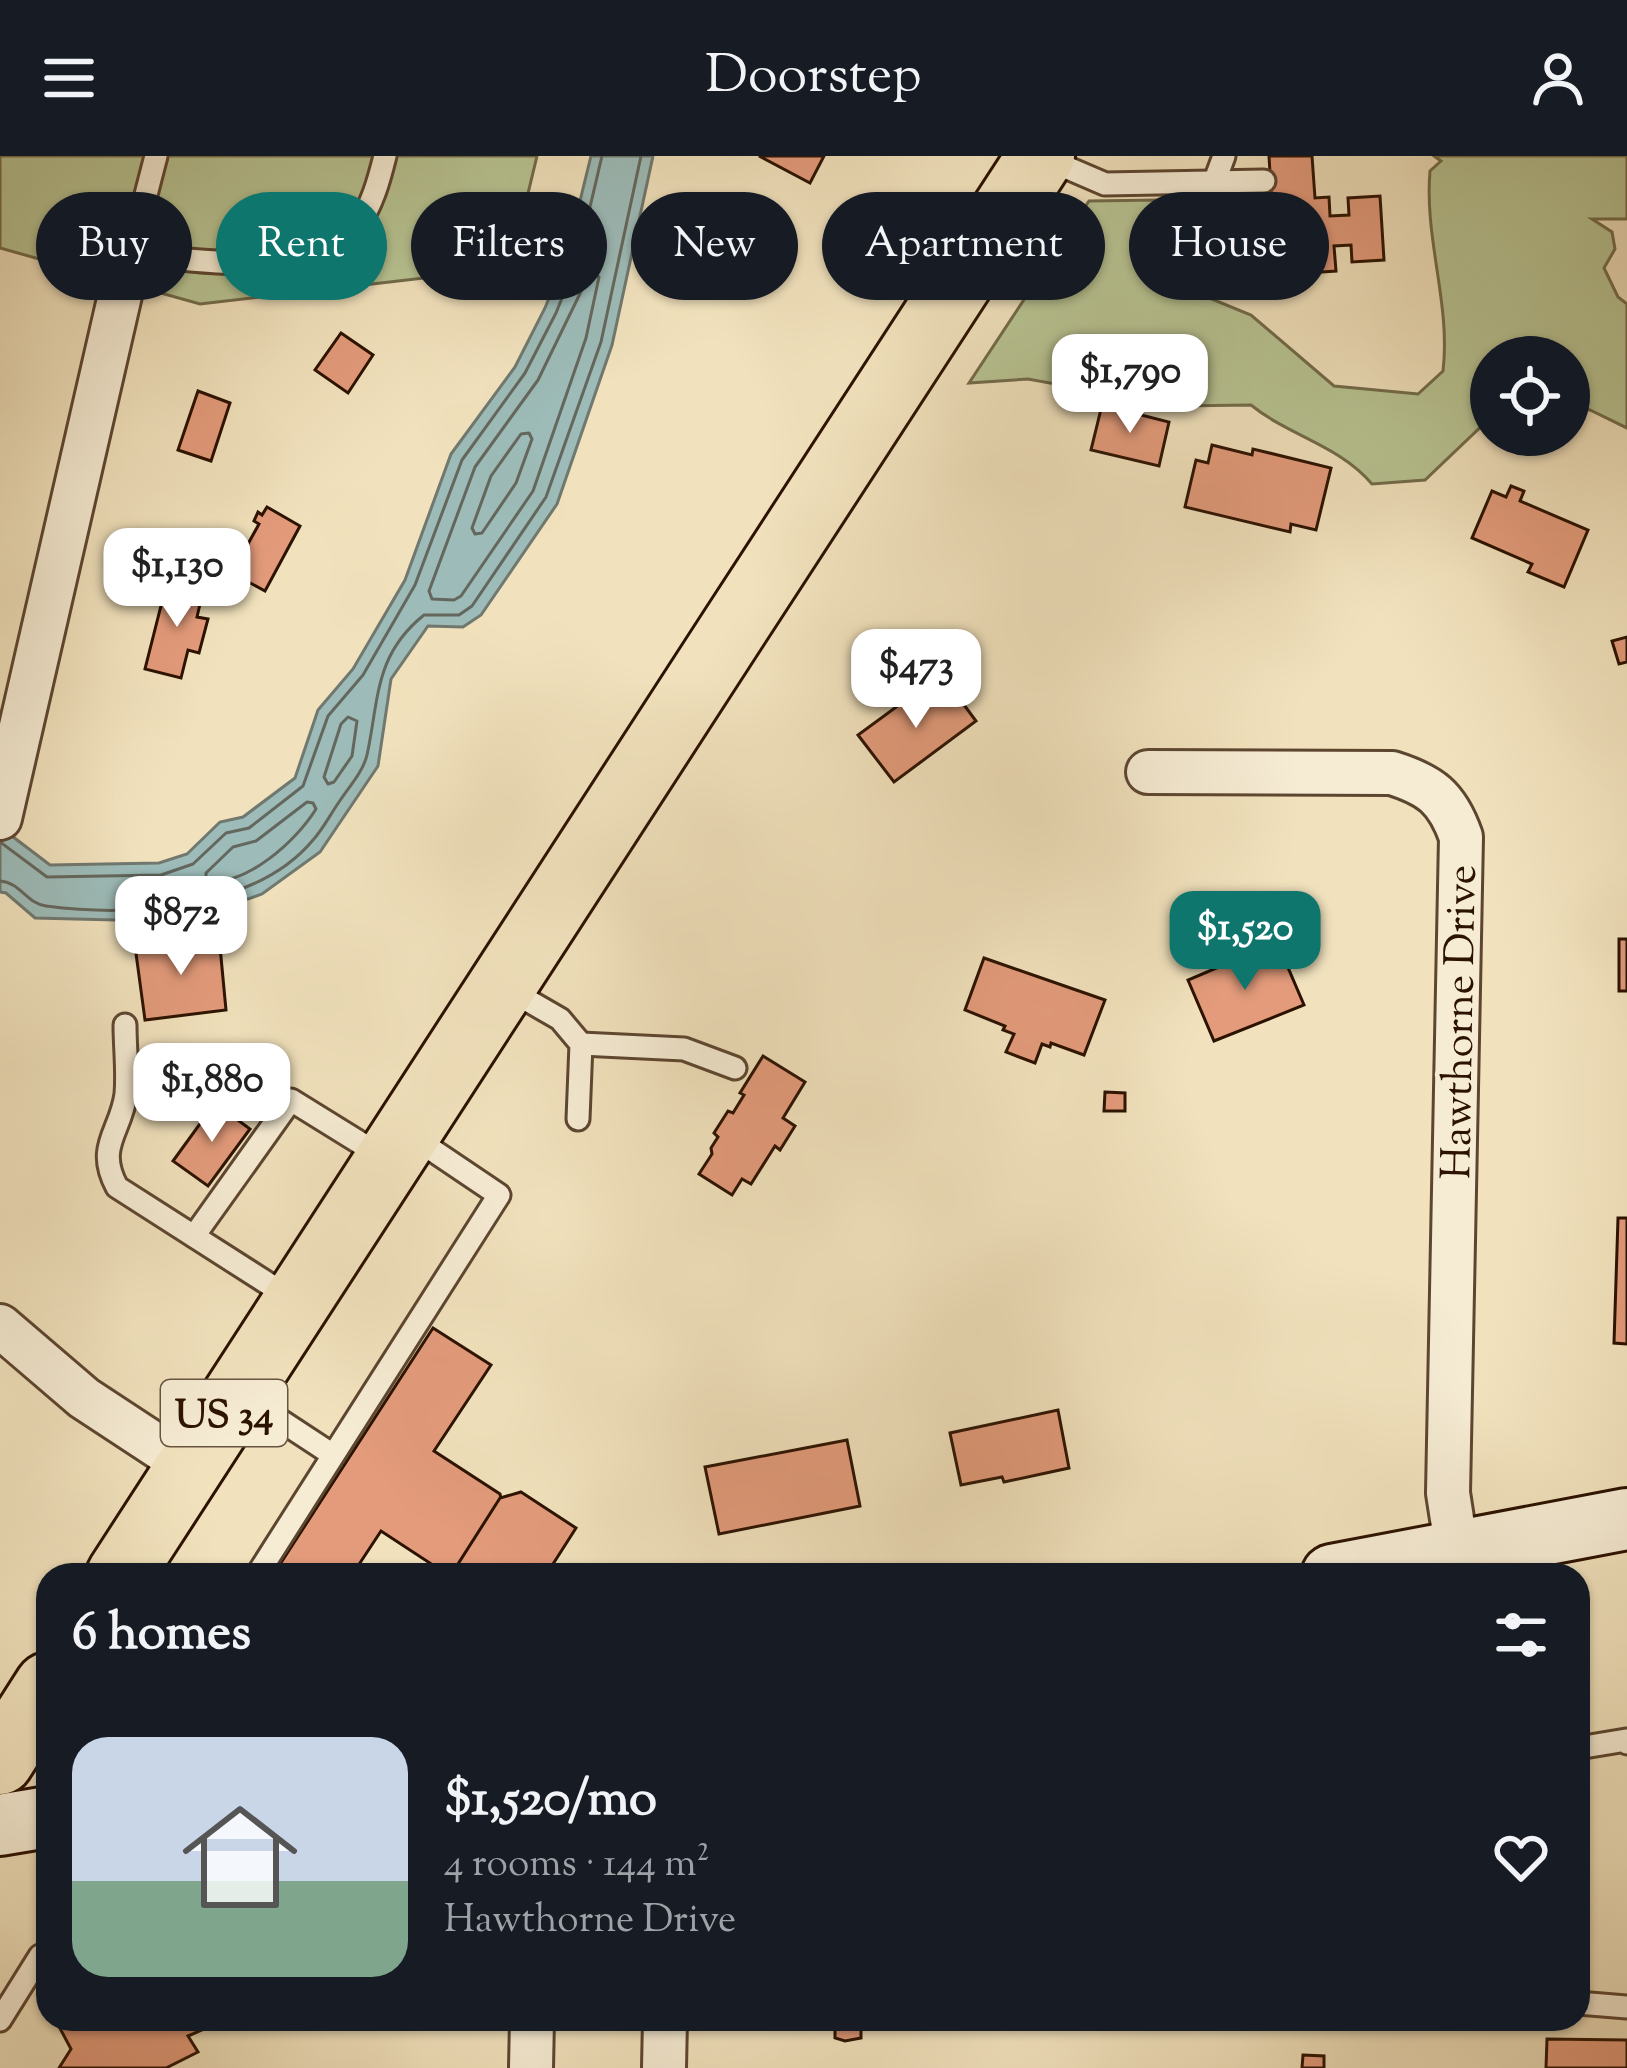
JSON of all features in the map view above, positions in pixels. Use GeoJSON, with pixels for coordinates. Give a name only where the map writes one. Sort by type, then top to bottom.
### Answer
{"type":"FeatureCollection","features":[{"type":"Feature","properties":{"kind":"main road","name":"US 34"},"geometry":{"type":"LineString","coordinates":[[128,1563],[1041,156]]}},
{"type":"Feature","properties":{"kind":"main road"},"geometry":{"type":"LineString","coordinates":[[1460,1563],[1627,1519]]}},
{"type":"Feature","properties":{"kind":"main road"},"geometry":{"type":"LineString","coordinates":[[0,1761],[36,1705]]}},
{"type":"Feature","properties":{"kind":"main road"},"geometry":{"type":"LineString","coordinates":[[0,1825],[36,1819]]}},
{"type":"Feature","properties":{"kind":"street"},"geometry":{"type":"LineString","coordinates":[[4,800],[119,300]]}},
{"type":"Feature","properties":{"kind":"street","name":"Hawthorne Drive"},"geometry":{"type":"LineString","coordinates":[[1148,772],[1392,773],[1427,784],[1454,816],[1460,837],[1448,1493],[1460,1563]]}},
{"type":"Feature","properties":{"kind":"street"},"geometry":{"type":"LineString","coordinates":[[0,1326],[84,1399],[189,1467]]}},
{"type":"Feature","properties":{"kind":"street"},"geometry":{"type":"LineString","coordinates":[[531,2068],[532,2031]]}},
{"type":"Feature","properties":{"kind":"street"},"geometry":{"type":"LineString","coordinates":[[664,2068],[665,2031]]}},
{"type":"Feature","properties":{"kind":"lane"},"geometry":{"type":"LineString","coordinates":[[192,264],[313,254],[335,245],[356,227],[371,202],[385,156]]}},
{"type":"Feature","properties":{"kind":"lane"},"geometry":{"type":"LineString","coordinates":[[1041,156],[1105,184],[1264,182]]}},
{"type":"Feature","properties":{"kind":"lane"},"geometry":{"type":"LineString","coordinates":[[1214,183],[1224,156]]}},
{"type":"Feature","properties":{"kind":"lane"},"geometry":{"type":"LineString","coordinates":[[142,192],[149,158]]}},
{"type":"Feature","properties":{"kind":"lane"},"geometry":{"type":"LineString","coordinates":[[502,986],[560,1019],[580,1044],[578,1119]]}},
{"type":"Feature","properties":{"kind":"lane"},"geometry":{"type":"LineString","coordinates":[[125,1025],[126,1093],[112,1129],[108,1170],[117,1187],[296,1301]]}},
{"type":"Feature","properties":{"kind":"lane"},"geometry":{"type":"LineString","coordinates":[[580,1044],[684,1048],[735,1068]]}},
{"type":"Feature","properties":{"kind":"lane"},"geometry":{"type":"LineString","coordinates":[[194,1236],[291,1100],[499,1195],[265,1563]]}},
{"type":"Feature","properties":{"kind":"lane"},"geometry":{"type":"LineString","coordinates":[[237,1393],[333,1455]]}},
{"type":"Feature","properties":{"kind":"lane"},"geometry":{"type":"LineString","coordinates":[[1590,1746],[1627,1743]]}},
{"type":"Feature","properties":{"kind":"lane"},"geometry":{"type":"LineString","coordinates":[[0,2020],[36,1962]]}},
{"type":"Feature","properties":{"kind":"lane"},"geometry":{"type":"LineString","coordinates":[[1590,2004],[1627,2007]]}},
{"type":"Feature","properties":{"kind":"green space"},"geometry":{"type":"Polygon","coordinates":[[[0,156],[537,156],[528,192],[411,192],[411,279],[387,282],[387,192],[216,192],[216,300],[234,300],[200,304],[186,300],[192,300],[192,192],[36,192],[36,258],[0,248],[0,156]]]}},
{"type":"Feature","properties":{"kind":"green space"},"geometry":{"type":"Polygon","coordinates":[[[1434,156],[1627,156],[1627,219],[1592,219],[1612,232],[1615,249],[1604,268],[1618,297],[1627,304],[1627,428],[1590,410],[1590,336],[1470,336],[1470,437],[1425,480],[1372,484],[1345,460],[1251,405],[1176,406],[1028,379],[969,383],[1024,300],[1105,300],[1105,201],[1129,200],[1129,300],[1214,300],[1251,315],[1334,386],[1418,394],[1443,371],[1444,321],[1429,196],[1430,171],[1441,161],[1434,156]]]}},
{"type":"Feature","properties":{"kind":"water"},"geometry":{"type":"Polygon","coordinates":[[[591,156],[653,156],[645,192],[631,192],[631,257],[612,345],[557,504],[481,615],[463,627],[428,626],[391,679],[378,766],[320,852],[262,894],[223,908],[156,921],[35,918],[0,892],[0,827],[50,865],[159,863],[187,854],[220,822],[243,817],[295,778],[318,710],[353,669],[405,580],[451,454],[515,367],[548,300],[607,300],[607,192],[582,192],[591,156]]]}},
{"type":"Feature","properties":{"kind":"building"},"geometry":{"type":"Polygon","coordinates":[[[759,156],[824,156],[810,183],[759,156]]]}},
{"type":"Feature","properties":{"kind":"building"},"geometry":{"type":"Polygon","coordinates":[[[1269,156],[1312,156],[1315,192],[1271,192],[1269,156]]]}},
{"type":"Feature","properties":{"kind":"building"},"geometry":{"type":"Polygon","coordinates":[[[1380,196],[1384,260],[1352,262],[1351,245],[1334,246],[1336,271],[1329,271],[1329,197],[1330,216],[1349,215],[1348,198],[1380,196]]]}},
{"type":"Feature","properties":{"kind":"building"},"geometry":{"type":"Polygon","coordinates":[[[341,333],[373,355],[348,393],[315,370],[341,333]]]}},
{"type":"Feature","properties":{"kind":"building"},"geometry":{"type":"Polygon","coordinates":[[[198,391],[230,403],[211,461],[178,450],[198,391]]]}},
{"type":"Feature","properties":{"kind":"building"},"geometry":{"type":"Polygon","coordinates":[[[1102,405],[1169,422],[1159,466],[1091,450],[1102,405]]]}},
{"type":"Feature","properties":{"kind":"building"},"geometry":{"type":"Polygon","coordinates":[[[1212,445],[1252,455],[1253,449],[1331,468],[1316,530],[1291,524],[1290,532],[1185,507],[1196,460],[1208,463],[1212,445]]]}},
{"type":"Feature","properties":{"kind":"building"},"geometry":{"type":"Polygon","coordinates":[[[1511,486],[1524,491],[1520,501],[1588,530],[1564,587],[1528,572],[1532,564],[1472,538],[1492,491],[1506,497],[1511,486]]]}},
{"type":"Feature","properties":{"kind":"building"},"geometry":{"type":"Polygon","coordinates":[[[267,507],[300,526],[265,591],[232,573],[259,524],[254,521],[258,512],[262,515],[267,507]]]}},
{"type":"Feature","properties":{"kind":"building"},"geometry":{"type":"Polygon","coordinates":[[[167,582],[203,591],[197,617],[208,619],[199,653],[188,650],[181,678],[145,669],[167,582]]]}},
{"type":"Feature","properties":{"kind":"building"},"geometry":{"type":"Polygon","coordinates":[[[1627,637],[1627,662],[1619,664],[1612,641],[1627,637]]]}},
{"type":"Feature","properties":{"kind":"building"},"geometry":{"type":"Polygon","coordinates":[[[947,682],[976,721],[894,782],[858,735],[907,699],[913,707],[947,682]]]}},
{"type":"Feature","properties":{"kind":"building"},"geometry":{"type":"Polygon","coordinates":[[[219,936],[226,1010],[145,1020],[135,946],[219,936]]]}},
{"type":"Feature","properties":{"kind":"building"},"geometry":{"type":"Polygon","coordinates":[[[1619,939],[1627,939],[1627,991],[1619,991],[1619,939]]]}},
{"type":"Feature","properties":{"kind":"building"},"geometry":{"type":"Polygon","coordinates":[[[1268,946],[1273,960],[1283,956],[1304,1005],[1214,1041],[1188,980],[1268,946]]]}},
{"type":"Feature","properties":{"kind":"building"},"geometry":{"type":"Polygon","coordinates":[[[984,958],[1105,1000],[1084,1055],[1051,1043],[1050,1047],[1042,1044],[1035,1063],[1006,1052],[1014,1034],[965,1010],[984,958]]]}},
{"type":"Feature","properties":{"kind":"building"},"geometry":{"type":"Polygon","coordinates":[[[763,1056],[805,1082],[783,1118],[795,1126],[780,1150],[775,1146],[751,1184],[742,1179],[732,1195],[699,1174],[712,1154],[718,1137],[714,1133],[728,1111],[733,1113],[763,1056]]]}},
{"type":"Feature","properties":{"kind":"building"},"geometry":{"type":"Polygon","coordinates":[[[1105,1092],[1125,1093],[1125,1111],[1104,1111],[1105,1092]]]}},
{"type":"Feature","properties":{"kind":"building"},"geometry":{"type":"Polygon","coordinates":[[[215,1103],[250,1129],[208,1186],[173,1161],[215,1103]]]}},
{"type":"Feature","properties":{"kind":"building"},"geometry":{"type":"Polygon","coordinates":[[[1618,1218],[1627,1218],[1627,1344],[1614,1343],[1618,1218]]]}},
{"type":"Feature","properties":{"kind":"building"},"geometry":{"type":"Polygon","coordinates":[[[433,1328],[491,1365],[434,1451],[500,1494],[502,1503],[463,1563],[430,1563],[381,1531],[360,1563],[281,1563],[433,1328]]]}},
{"type":"Feature","properties":{"kind":"building"},"geometry":{"type":"Polygon","coordinates":[[[1058,1410],[1069,1468],[1004,1482],[1002,1477],[961,1485],[950,1433],[1058,1410]]]}},
{"type":"Feature","properties":{"kind":"building"},"geometry":{"type":"Polygon","coordinates":[[[847,1440],[860,1506],[719,1534],[705,1467],[847,1440]]]}},
{"type":"Feature","properties":{"kind":"building"},"geometry":{"type":"Polygon","coordinates":[[[521,1492],[576,1528],[554,1563],[459,1563],[500,1498],[521,1492]]]}},
{"type":"Feature","properties":{"kind":"building"},"geometry":{"type":"Polygon","coordinates":[[[61,2031],[199,2031],[188,2036],[198,2052],[166,2068],[59,2068],[71,2049],[61,2031]]]}},
{"type":"Feature","properties":{"kind":"building"},"geometry":{"type":"Polygon","coordinates":[[[835,2031],[861,2031],[861,2038],[835,2038],[835,2031]]]}},
{"type":"Feature","properties":{"kind":"building"},"geometry":{"type":"Polygon","coordinates":[[[1547,2039],[1627,2040],[1627,2068],[1546,2068],[1547,2039]]]}},
{"type":"Feature","properties":{"kind":"building"},"geometry":{"type":"Polygon","coordinates":[[[1303,2055],[1324,2056],[1324,2068],[1302,2068],[1303,2055]]]}}]}
